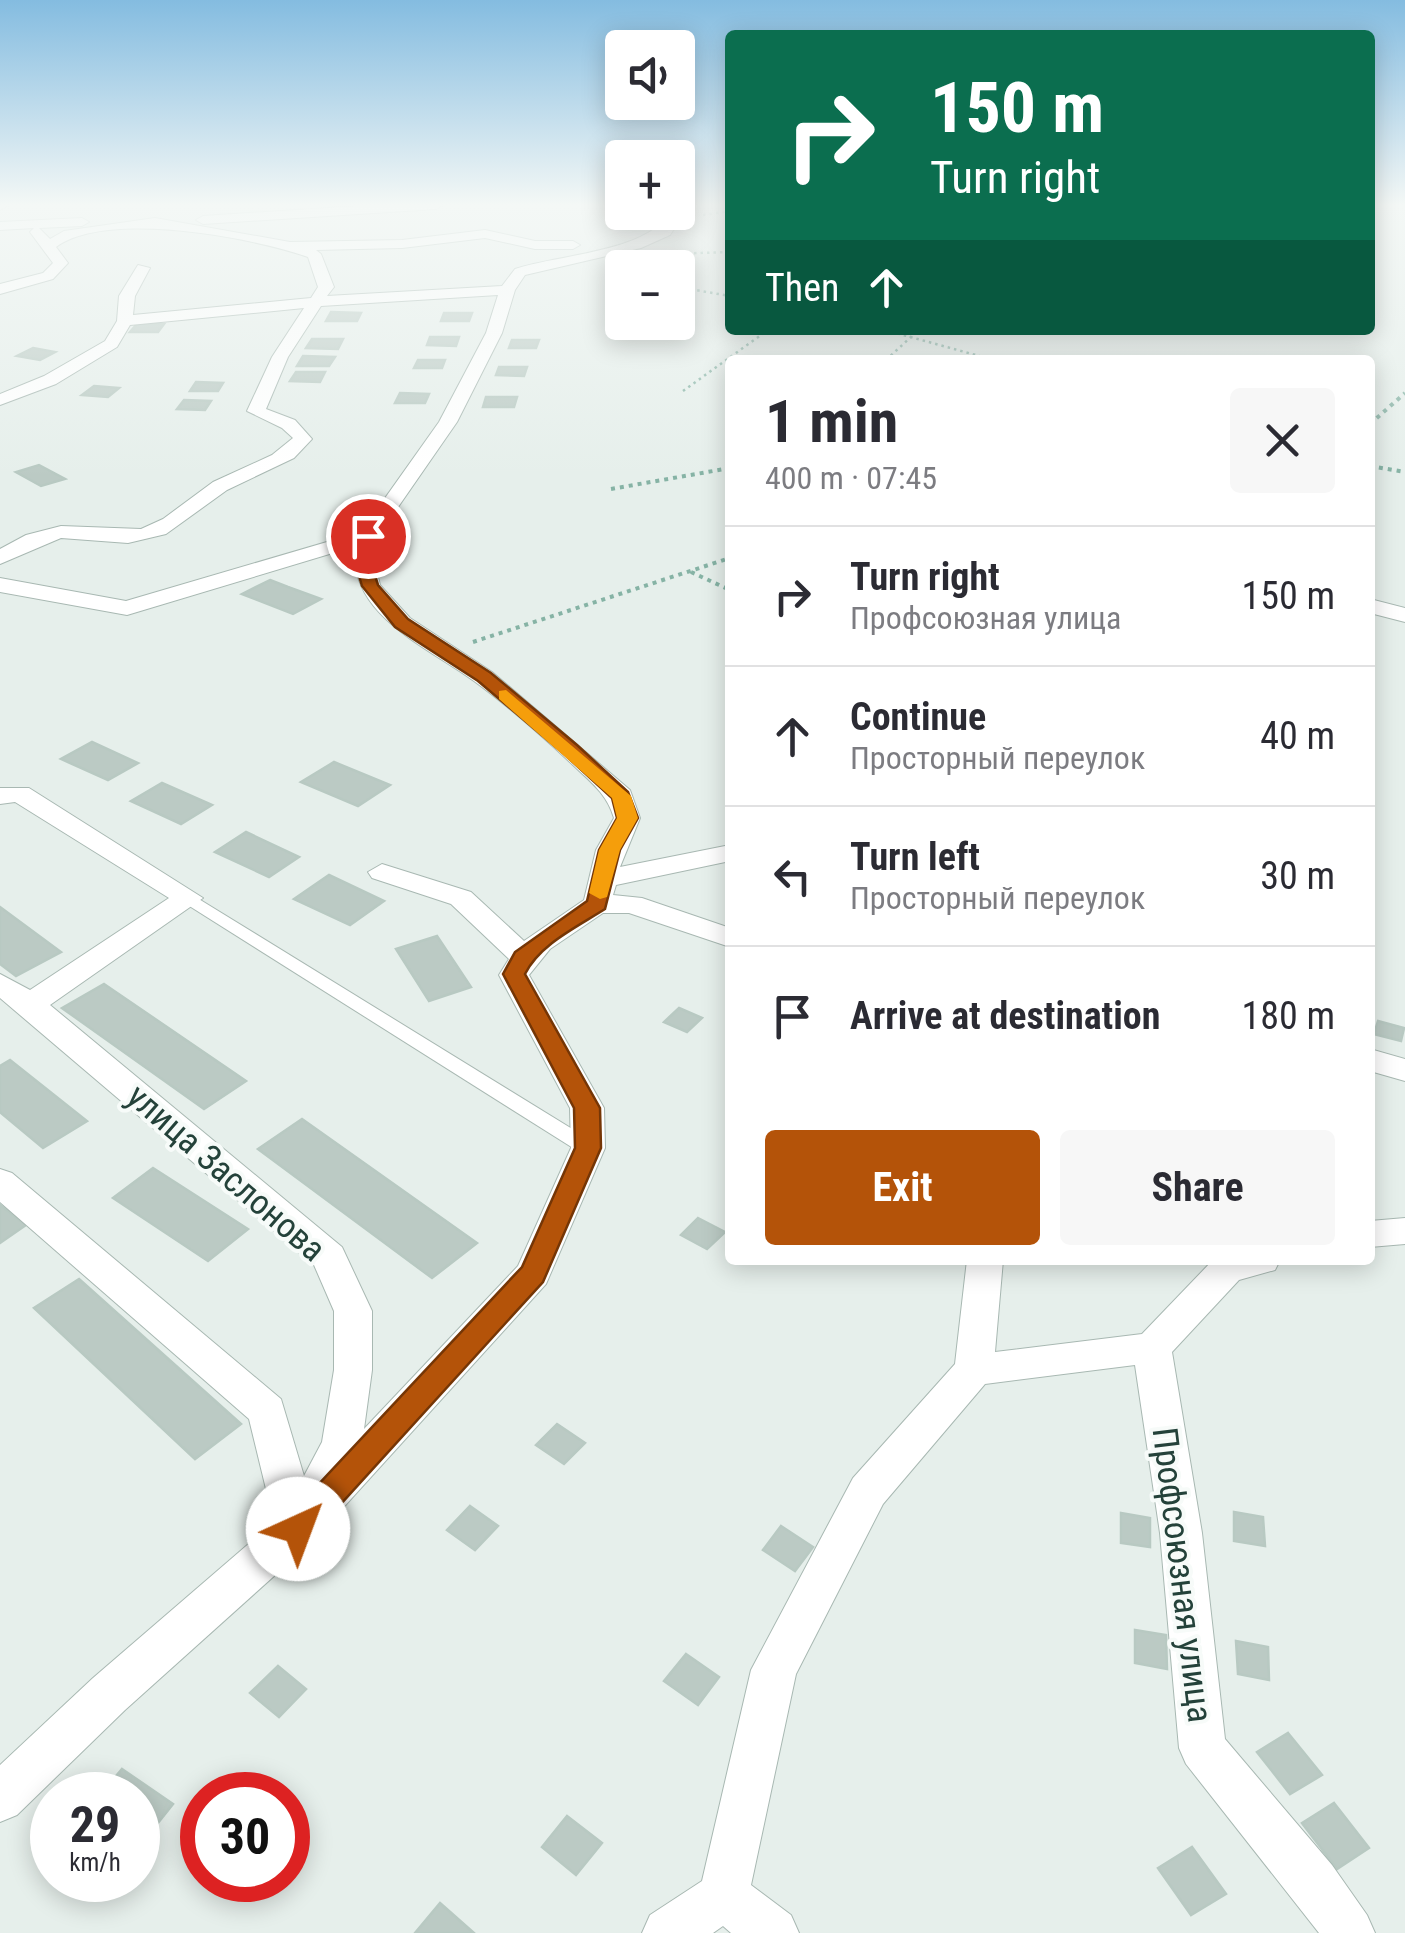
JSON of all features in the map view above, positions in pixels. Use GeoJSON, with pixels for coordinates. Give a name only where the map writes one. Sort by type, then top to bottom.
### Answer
{"type":"FeatureCollection","features":[{"type":"Feature","properties":{"kind":"street"},"geometry":{"type":"LineString","coordinates":[[0,400],[50,380],[111,344],[124,321],[127,295]]}},
{"type":"Feature","properties":{"kind":"street"},"geometry":{"type":"LineString","coordinates":[[0,558],[44,535],[73,531],[124,537],[147,534],[184,514],[230,480],[294,450],[303,440],[299,432],[291,424],[256,411],[280,357],[322,295]]}},
{"type":"Feature","properties":{"kind":"street"},"geometry":{"type":"LineString","coordinates":[[124,321],[418,295]]}},
{"type":"Feature","properties":{"kind":"street"},"geometry":{"type":"LineString","coordinates":[[505,295],[494,333],[448,422],[368,536],[364,566],[370,586],[402,623],[484,677],[621,796],[628,818],[610,850],[600,892]]}},
{"type":"Feature","properties":{"kind":"street"},"geometry":{"type":"LineString","coordinates":[[0,585],[127,608],[368,536]]}},
{"type":"Feature","properties":{"kind":"street"},"geometry":{"type":"LineString","coordinates":[[1375,607],[1405,615]]}},
{"type":"Feature","properties":{"kind":"street"},"geometry":{"type":"LineString","coordinates":[[0,796],[20,794],[189,898],[15,994]]}},
{"type":"Feature","properties":{"kind":"street"},"geometry":{"type":"LineString","coordinates":[[0,1798],[109,1694],[298,1529],[533,1274],[588,1148],[587,1108],[514,974],[523,956],[600,892],[725,854]]}},
{"type":"Feature","properties":{"kind":"street"},"geometry":{"type":"LineString","coordinates":[[382,872],[461,898],[523,956]]}},
{"type":"Feature","properties":{"kind":"street"},"geometry":{"type":"LineString","coordinates":[[600,892],[725,936]]}},
{"type":"Feature","properties":{"kind":"street","name":"улица Заслонова"},"geometry":{"type":"LineString","coordinates":[[15,994],[328,1256],[353,1310],[353,1370],[342,1444],[298,1529]]}},
{"type":"Feature","properties":{"kind":"street"},"geometry":{"type":"LineString","coordinates":[[1375,1061],[1405,1070]]}},
{"type":"Feature","properties":{"kind":"street"},"geometry":{"type":"LineString","coordinates":[[0,1182],[267,1411],[298,1529]]}},
{"type":"Feature","properties":{"kind":"street"},"geometry":{"type":"LineString","coordinates":[[1375,1233],[1405,1230]]}},
{"type":"Feature","properties":{"kind":"street"},"geometry":{"type":"LineString","coordinates":[[668,1933],[724,1896],[774,1670],[868,1491],[974,1370],[984,1265]]}},
{"type":"Feature","properties":{"kind":"street"},"geometry":{"type":"LineString","coordinates":[[974,1370],[1152,1348],[1227,1268],[1240,1265]]}},
{"type":"Feature","properties":{"kind":"street","name":"Профсоюзная улица"},"geometry":{"type":"LineString","coordinates":[[1152,1348],[1181,1533],[1203,1748],[1314,1883],[1349,1933]]}},
{"type":"Feature","properties":{"kind":"street"},"geometry":{"type":"LineString","coordinates":[[724,1896],[774,1933]]}},
{"type":"Feature","properties":{"kind":"lane"},"geometry":{"type":"LineString","coordinates":[[189,898],[588,1148]]}},
{"type":"Feature","properties":{"kind":"path"},"geometry":{"type":"LineString","coordinates":[[734,355],[761,335]]}},
{"type":"Feature","properties":{"kind":"path"},"geometry":{"type":"LineString","coordinates":[[908,335],[977,355]]}},
{"type":"Feature","properties":{"kind":"path"},"geometry":{"type":"LineString","coordinates":[[891,355],[912,336]]}},
{"type":"Feature","properties":{"kind":"path"},"geometry":{"type":"LineString","coordinates":[[684,391],[725,361]]}},
{"type":"Feature","properties":{"kind":"path"},"geometry":{"type":"LineString","coordinates":[[1375,419],[1405,392]]}},
{"type":"Feature","properties":{"kind":"path"},"geometry":{"type":"LineString","coordinates":[[1375,467],[1405,472]]}},
{"type":"Feature","properties":{"kind":"path"},"geometry":{"type":"LineString","coordinates":[[611,489],[725,469]]}},
{"type":"Feature","properties":{"kind":"path"},"geometry":{"type":"LineString","coordinates":[[442,652],[566,615],[725,559]]}},
{"type":"Feature","properties":{"kind":"path"},"geometry":{"type":"LineString","coordinates":[[689,570],[725,588]]}},
{"type":"Feature","properties":{"kind":"building"},"geometry":{"type":"Polygon","coordinates":[[[331,312],[361,313],[357,321],[326,321],[331,312]]]}},
{"type":"Feature","properties":{"kind":"building"},"geometry":{"type":"Polygon","coordinates":[[[444,313],[472,313],[469,321],[441,321],[444,313]]]}},
{"type":"Feature","properties":{"kind":"building"},"geometry":{"type":"Polygon","coordinates":[[[137,324],[164,324],[158,332],[130,332],[137,324]]]}},
{"type":"Feature","properties":{"kind":"building"},"geometry":{"type":"Polygon","coordinates":[[[430,337],[459,337],[456,346],[427,345],[430,337]]]}},
{"type":"Feature","properties":{"kind":"building"},"geometry":{"type":"Polygon","coordinates":[[[312,339],[343,339],[338,349],[306,348],[312,339]]]}},
{"type":"Feature","properties":{"kind":"building"},"geometry":{"type":"Polygon","coordinates":[[[512,340],[539,340],[536,348],[509,348],[512,340]]]}},
{"type":"Feature","properties":{"kind":"building"},"geometry":{"type":"Polygon","coordinates":[[[33,348],[55,352],[40,360],[17,356],[33,348]]]}},
{"type":"Feature","properties":{"kind":"building"},"geometry":{"type":"Polygon","coordinates":[[[303,356],[335,357],[329,366],[297,366],[303,356]]]}},
{"type":"Feature","properties":{"kind":"building"},"geometry":{"type":"Polygon","coordinates":[[[418,360],[445,360],[442,368],[414,368],[418,360]]]}},
{"type":"Feature","properties":{"kind":"building"},"geometry":{"type":"Polygon","coordinates":[[[499,367],[527,367],[524,376],[496,375],[499,367]]]}},
{"type":"Feature","properties":{"kind":"building"},"geometry":{"type":"Polygon","coordinates":[[[296,372],[325,372],[320,382],[290,381],[296,372]]]}},
{"type":"Feature","properties":{"kind":"building"},"geometry":{"type":"Polygon","coordinates":[[[196,382],[223,383],[218,391],[190,391],[196,382]]]}},
{"type":"Feature","properties":{"kind":"building"},"geometry":{"type":"Polygon","coordinates":[[[94,386],[119,388],[108,397],[82,395],[94,386]]]}},
{"type":"Feature","properties":{"kind":"building"},"geometry":{"type":"Polygon","coordinates":[[[400,393],[429,394],[425,403],[395,403],[400,393]]]}},
{"type":"Feature","properties":{"kind":"building"},"geometry":{"type":"Polygon","coordinates":[[[486,397],[517,397],[514,407],[483,407],[486,397]]]}},
{"type":"Feature","properties":{"kind":"building"},"geometry":{"type":"Polygon","coordinates":[[[184,400],[211,401],[205,410],[177,409],[184,400]]]}},
{"type":"Feature","properties":{"kind":"building"},"geometry":{"type":"Polygon","coordinates":[[[39,465],[65,479],[41,486],[16,472],[39,465]]]}},
{"type":"Feature","properties":{"kind":"building"},"geometry":{"type":"Polygon","coordinates":[[[270,580],[321,599],[293,614],[242,594],[270,580]]]}},
{"type":"Feature","properties":{"kind":"building"},"geometry":{"type":"Polygon","coordinates":[[[92,742],[138,763],[108,780],[61,759],[92,742]]]}},
{"type":"Feature","properties":{"kind":"building"},"geometry":{"type":"Polygon","coordinates":[[[334,762],[390,785],[358,806],[301,782],[334,762]]]}},
{"type":"Feature","properties":{"kind":"building"},"geometry":{"type":"Polygon","coordinates":[[[162,783],[212,805],[181,824],[131,801],[162,783]]]}},
{"type":"Feature","properties":{"kind":"building"},"geometry":{"type":"Polygon","coordinates":[[[246,832],[299,857],[269,877],[215,852],[246,832]]]}},
{"type":"Feature","properties":{"kind":"building"},"geometry":{"type":"Polygon","coordinates":[[[329,875],[384,901],[350,925],[294,899],[329,875]]]}},
{"type":"Feature","properties":{"kind":"building"},"geometry":{"type":"Polygon","coordinates":[[[0,907],[61,952],[16,976],[0,964],[0,907]]]}},
{"type":"Feature","properties":{"kind":"building"},"geometry":{"type":"Polygon","coordinates":[[[437,936],[471,987],[429,1001],[396,949],[437,936]]]}},
{"type":"Feature","properties":{"kind":"building"},"geometry":{"type":"Polygon","coordinates":[[[104,984],[246,1081],[204,1109],[62,1008],[104,984]]]}},
{"type":"Feature","properties":{"kind":"building"},"geometry":{"type":"Polygon","coordinates":[[[679,1008],[702,1018],[687,1032],[664,1022],[679,1008]]]}},
{"type":"Feature","properties":{"kind":"building"},"geometry":{"type":"Polygon","coordinates":[[[1378,1021],[1404,1028],[1401,1041],[1375,1034],[1378,1021]]]}},
{"type":"Feature","properties":{"kind":"building"},"geometry":{"type":"Polygon","coordinates":[[[10,1060],[87,1121],[43,1148],[0,1112],[0,1066],[10,1060]]]}},
{"type":"Feature","properties":{"kind":"building"},"geometry":{"type":"Polygon","coordinates":[[[302,1119],[477,1243],[432,1278],[258,1149],[302,1119]]]}},
{"type":"Feature","properties":{"kind":"building"},"geometry":{"type":"Polygon","coordinates":[[[153,1168],[248,1229],[208,1261],[113,1198],[153,1168]]]}},
{"type":"Feature","properties":{"kind":"building"},"geometry":{"type":"Polygon","coordinates":[[[0,1205],[26,1225],[0,1243],[0,1205]]]}},
{"type":"Feature","properties":{"kind":"building"},"geometry":{"type":"Polygon","coordinates":[[[698,1218],[725,1232],[707,1249],[681,1235],[698,1218]]]}},
{"type":"Feature","properties":{"kind":"building"},"geometry":{"type":"Polygon","coordinates":[[[79,1279],[241,1424],[195,1459],[34,1308],[79,1279]]]}},
{"type":"Feature","properties":{"kind":"building"},"geometry":{"type":"Polygon","coordinates":[[[557,1424],[585,1443],[564,1464],[536,1445],[557,1424]]]}},
{"type":"Feature","properties":{"kind":"building"},"geometry":{"type":"Polygon","coordinates":[[[470,1506],[498,1526],[475,1550],[447,1530],[470,1506]]]}},
{"type":"Feature","properties":{"kind":"building"},"geometry":{"type":"Polygon","coordinates":[[[1234,1512],[1263,1517],[1265,1546],[1234,1541],[1234,1512]]]}},
{"type":"Feature","properties":{"kind":"building"},"geometry":{"type":"Polygon","coordinates":[[[1121,1513],[1150,1518],[1150,1547],[1121,1543],[1121,1513]]]}},
{"type":"Feature","properties":{"kind":"building"},"geometry":{"type":"Polygon","coordinates":[[[781,1526],[813,1547],[795,1571],[763,1550],[781,1526]]]}},
{"type":"Feature","properties":{"kind":"building"},"geometry":{"type":"Polygon","coordinates":[[[1135,1630],[1166,1635],[1167,1669],[1135,1663],[1135,1630]]]}},
{"type":"Feature","properties":{"kind":"building"},"geometry":{"type":"Polygon","coordinates":[[[1236,1641],[1268,1647],[1269,1680],[1238,1674],[1236,1641]]]}},
{"type":"Feature","properties":{"kind":"building"},"geometry":{"type":"Polygon","coordinates":[[[686,1654],[719,1677],[698,1705],[664,1681],[686,1654]]]}},
{"type":"Feature","properties":{"kind":"building"},"geometry":{"type":"Polygon","coordinates":[[[278,1666],[306,1689],[279,1717],[250,1693],[278,1666]]]}},
{"type":"Feature","properties":{"kind":"building"},"geometry":{"type":"Polygon","coordinates":[[[1288,1733],[1322,1775],[1290,1794],[1257,1752],[1288,1733]]]}},
{"type":"Feature","properties":{"kind":"building"},"geometry":{"type":"Polygon","coordinates":[[[160,1795],[173,1804],[160,1820],[160,1795]]]}},
{"type":"Feature","properties":{"kind":"building"},"geometry":{"type":"Polygon","coordinates":[[[1334,1803],[1369,1848],[1337,1869],[1302,1823],[1334,1803]]]}},
{"type":"Feature","properties":{"kind":"building"},"geometry":{"type":"Polygon","coordinates":[[[567,1816],[602,1843],[576,1875],[542,1847],[567,1816]]]}},
{"type":"Feature","properties":{"kind":"building"},"geometry":{"type":"Polygon","coordinates":[[[1192,1847],[1226,1894],[1191,1915],[1158,1868],[1192,1847]]]}},
{"type":"Feature","properties":{"kind":"building"},"geometry":{"type":"Polygon","coordinates":[[[440,1903],[474,1933],[415,1933],[440,1903]]]}},
{"type":"Feature","properties":{"kind":"slow traffic"},"geometry":{"type":"LineString","coordinates":[[506,695],[621,796],[628,818],[610,850],[600,893]]}},
{"type":"Feature","properties":{"kind":"route"},"geometry":{"type":"LineString","coordinates":[[298,1529],[492,1322],[533,1274],[555,1229],[588,1148],[587,1108],[514,974],[523,956],[556,929],[597,904],[610,850],[628,818],[621,796],[570,750],[484,677],[402,623],[370,586],[364,566],[368,536]]}}]}
